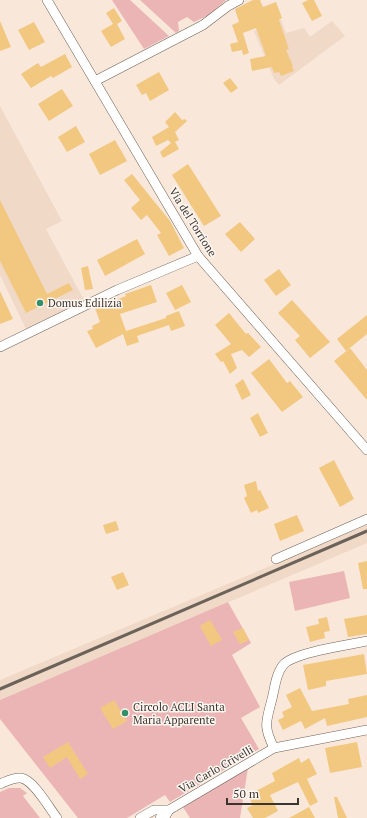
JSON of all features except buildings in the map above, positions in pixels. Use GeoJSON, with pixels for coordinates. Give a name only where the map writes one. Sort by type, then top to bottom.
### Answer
{"type":"FeatureCollection","features":[{"type":"Feature","properties":{"kind":"street","name":"Via del Torrione"},"geometry":{"type":"LineString","coordinates":[[47,0],[198,256],[367,450]]}},
{"type":"Feature","properties":{"kind":"street"},"geometry":{"type":"LineString","coordinates":[[95,81],[203,25],[238,0]]}},
{"type":"Feature","properties":{"kind":"street"},"geometry":{"type":"LineString","coordinates":[[0,347],[117,290],[198,256]]}},
{"type":"Feature","properties":{"kind":"street"},"geometry":{"type":"LineString","coordinates":[[276,559],[367,519]]}},
{"type":"Feature","properties":{"kind":"street"},"geometry":{"type":"LineString","coordinates":[[274,748],[267,734],[266,724],[279,673],[285,663],[302,655],[367,641]]}},
{"type":"Feature","properties":{"kind":"street","name":"Via Carlo Crivelli"},"geometry":{"type":"LineString","coordinates":[[160,818],[169,810],[274,748],[367,730]]}},
{"type":"Feature","properties":{"kind":"street"},"geometry":{"type":"LineString","coordinates":[[0,784],[15,778],[21,778],[31,782],[57,818]]}},
{"type":"Feature","properties":{"kind":"street","name":"Via Carlo Crivelli"},"geometry":{"type":"LineString","coordinates":[[140,818],[154,810],[169,810]]}},
{"type":"Feature","properties":{"kind":"shaded area"},"geometry":{"type":"Polygon","coordinates":[[[112,0],[130,0],[169,36],[144,49],[112,0]]]}},
{"type":"Feature","properties":{"kind":"shaded area"},"geometry":{"type":"Polygon","coordinates":[[[140,0],[226,0],[209,15],[194,22],[187,17],[178,22],[179,31],[176,33],[140,0]]]}},
{"type":"Feature","properties":{"kind":"shaded area"},"geometry":{"type":"Polygon","coordinates":[[[281,20],[286,33],[304,28],[310,37],[332,21],[345,36],[279,85],[274,79],[254,31],[281,20]]]}},
{"type":"Feature","properties":{"kind":"shaded area"},"geometry":{"type":"Polygon","coordinates":[[[0,106],[62,221],[46,229],[85,302],[27,331],[0,275],[0,106]]]}},
{"type":"Feature","properties":{"kind":"shaded area"},"geometry":{"type":"Polygon","coordinates":[[[367,525],[367,543],[0,700],[0,680],[367,525]]]}},
{"type":"Feature","properties":{"kind":"shaded area"},"geometry":{"type":"Polygon","coordinates":[[[344,571],[350,598],[295,611],[289,582],[344,571]]]}},
{"type":"Feature","properties":{"kind":"shaded area","name":"Circolo ACLI Santa Maria Apparente"},"geometry":{"type":"Polygon","coordinates":[[[228,602],[251,643],[232,655],[260,707],[241,718],[259,749],[170,802],[165,795],[127,818],[78,818],[0,719],[0,700],[228,602]]]}},
{"type":"Feature","properties":{"kind":"shaded area"},"geometry":{"type":"Polygon","coordinates":[[[248,768],[240,818],[190,818],[183,807],[248,768]]]}},
{"type":"Feature","properties":{"kind":"shaded area"},"geometry":{"type":"Polygon","coordinates":[[[9,788],[20,788],[27,793],[23,796],[40,818],[0,818],[0,792],[9,788]]]}},
{"type":"Feature","properties":{"kind":"railway"},"geometry":{"type":"LineString","coordinates":[[0,689],[367,531]]}},
{"type":"Feature","properties":{"kind":"place","name":"Domus Edilizia"},"geometry":{"type":"Point","coordinates":[40,303]}},
{"type":"Feature","properties":{"kind":"place","name":"Circolo ACLI Santa Maria Apparente"},"geometry":{"type":"Point","coordinates":[125,713]}}]}
